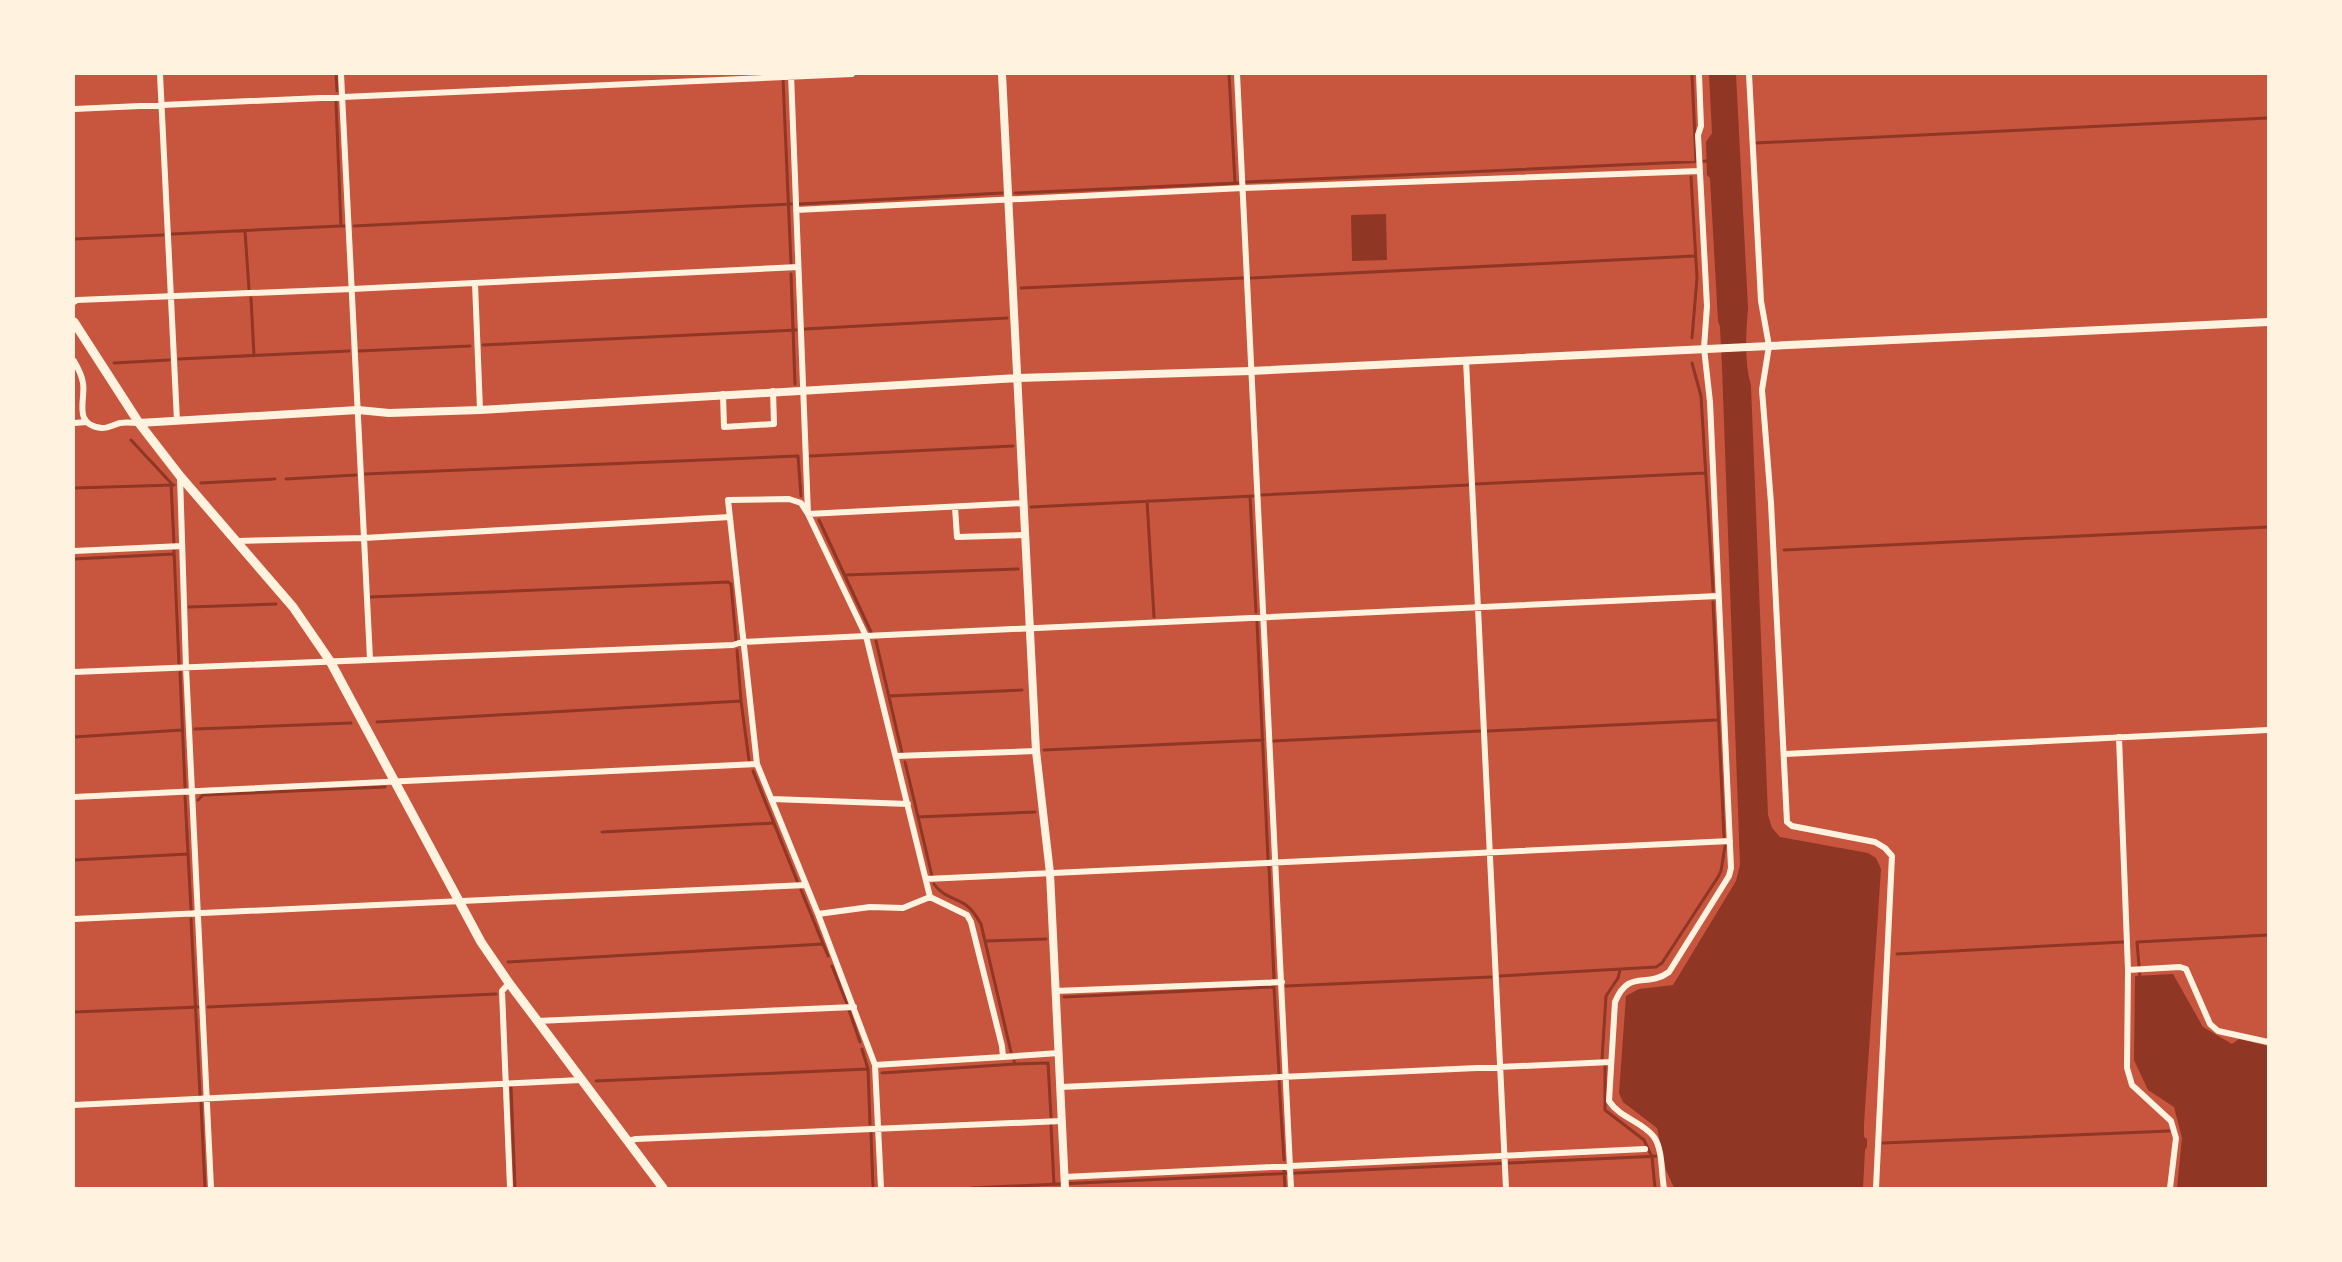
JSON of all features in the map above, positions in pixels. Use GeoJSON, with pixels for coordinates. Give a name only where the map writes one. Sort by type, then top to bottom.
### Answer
{"type":"FeatureCollection","features":[{"type":"Feature","properties":{"kind":"main road"},"geometry":{"type":"LineString","coordinates":[[74,322],[139,423],[180,476],[293,607],[330,661],[480,942],[663,1188]]}},
{"type":"Feature","properties":{"kind":"street"},"geometry":{"type":"LineString","coordinates":[[160,74],[177,421]]}},
{"type":"Feature","properties":{"kind":"street"},"geometry":{"type":"LineString","coordinates":[[341,74],[370,659]]}},
{"type":"Feature","properties":{"kind":"street"},"geometry":{"type":"LineString","coordinates":[[74,109],[852,74]]}},
{"type":"Feature","properties":{"kind":"street"},"geometry":{"type":"LineString","coordinates":[[1002,74],[1036,751],[1050,873],[1065,1183],[1290,1167],[1645,1149]]}},
{"type":"Feature","properties":{"kind":"street"},"geometry":{"type":"LineString","coordinates":[[1237,74],[1291,1188]]}},
{"type":"Feature","properties":{"kind":"street"},"geometry":{"type":"LineString","coordinates":[[1664,1188],[1659,1149],[1653,1136],[1615,1109],[1609,1101],[1615,1002],[1620,989],[1633,981],[1659,979],[1669,972],[1729,876],[1731,868],[1698,135],[1701,126],[1699,74]]}},
{"type":"Feature","properties":{"kind":"street"},"geometry":{"type":"LineString","coordinates":[[1749,74],[1761,301],[1769,345],[1762,390],[1771,502],[1788,822],[1792,826],[1875,842],[1892,856],[1876,1188]]}},
{"type":"Feature","properties":{"kind":"street"},"geometry":{"type":"LineString","coordinates":[[791,75],[808,514]]}},
{"type":"Feature","properties":{"kind":"street"},"geometry":{"type":"LineString","coordinates":[[796,210],[1700,169]]}},
{"type":"Feature","properties":{"kind":"street"},"geometry":{"type":"LineString","coordinates":[[74,302],[77,300],[798,267]]}},
{"type":"Feature","properties":{"kind":"street"},"geometry":{"type":"LineString","coordinates":[[475,283],[480,410]]}},
{"type":"Feature","properties":{"kind":"street"},"geometry":{"type":"LineString","coordinates":[[74,361],[84,384],[81,409],[87,422],[95,427],[106,428],[120,423],[358,410],[388,413],[480,410],[1018,378],[1251,370],[2268,322]]}},
{"type":"Feature","properties":{"kind":"street"},"geometry":{"type":"LineString","coordinates":[[1466,360],[1506,1188]]}},
{"type":"Feature","properties":{"kind":"street"},"geometry":{"type":"LineString","coordinates":[[723,394],[724,427],[754,426],[774,424],[773,391]]}},
{"type":"Feature","properties":{"kind":"street"},"geometry":{"type":"LineString","coordinates":[[74,423],[87,422]]}},
{"type":"Feature","properties":{"kind":"street"},"geometry":{"type":"LineString","coordinates":[[180,476],[186,667],[211,1188]]}},
{"type":"Feature","properties":{"kind":"street"},"geometry":{"type":"LineString","coordinates":[[880,1188],[875,1065],[818,914],[757,764],[728,500],[789,499],[801,503],[808,514],[866,636],[930,897]]}},
{"type":"Feature","properties":{"kind":"street"},"geometry":{"type":"LineString","coordinates":[[808,514],[1024,503]]}},
{"type":"Feature","properties":{"kind":"street"},"geometry":{"type":"LineString","coordinates":[[955,507],[957,537],[1026,535]]}},
{"type":"Feature","properties":{"kind":"street"},"geometry":{"type":"LineString","coordinates":[[237,541],[364,538],[730,517]]}},
{"type":"Feature","properties":{"kind":"street"},"geometry":{"type":"LineString","coordinates":[[74,551],[182,546]]}},
{"type":"Feature","properties":{"kind":"street"},"geometry":{"type":"LineString","coordinates":[[74,672],[733,645],[742,642],[1263,616],[1718,596]]}},
{"type":"Feature","properties":{"kind":"street"},"geometry":{"type":"LineString","coordinates":[[1785,754],[2268,730]]}},
{"type":"Feature","properties":{"kind":"street"},"geometry":{"type":"LineString","coordinates":[[2119,737],[2130,970],[2127,1068],[2132,1085],[2171,1121],[2176,1138],[2170,1188]]}},
{"type":"Feature","properties":{"kind":"street"},"geometry":{"type":"LineString","coordinates":[[896,756],[1036,751]]}},
{"type":"Feature","properties":{"kind":"street"},"geometry":{"type":"LineString","coordinates":[[74,796],[757,764]]}},
{"type":"Feature","properties":{"kind":"street"},"geometry":{"type":"LineString","coordinates":[[772,800],[908,804]]}},
{"type":"Feature","properties":{"kind":"street"},"geometry":{"type":"LineString","coordinates":[[926,879],[1730,841]]}},
{"type":"Feature","properties":{"kind":"street"},"geometry":{"type":"LineString","coordinates":[[74,919],[806,885]]}},
{"type":"Feature","properties":{"kind":"street"},"geometry":{"type":"LineString","coordinates":[[818,914],[870,907],[903,908],[930,897],[967,915],[971,922],[1003,1057]]}},
{"type":"Feature","properties":{"kind":"street"},"geometry":{"type":"LineString","coordinates":[[2130,970],[2180,967],[2186,969],[2210,1024],[2218,1031],[2268,1042]]}},
{"type":"Feature","properties":{"kind":"street"},"geometry":{"type":"LineString","coordinates":[[1056,991],[1282,982]]}},
{"type":"Feature","properties":{"kind":"street"},"geometry":{"type":"LineString","coordinates":[[509,983],[502,991],[510,1188]]}},
{"type":"Feature","properties":{"kind":"street"},"geometry":{"type":"LineString","coordinates":[[537,1021],[854,1007]]}},
{"type":"Feature","properties":{"kind":"street"},"geometry":{"type":"LineString","coordinates":[[875,1065],[1059,1053]]}},
{"type":"Feature","properties":{"kind":"street"},"geometry":{"type":"LineString","coordinates":[[1061,1087],[1611,1062]]}},
{"type":"Feature","properties":{"kind":"street"},"geometry":{"type":"LineString","coordinates":[[74,1105],[581,1080]]}},
{"type":"Feature","properties":{"kind":"street"},"geometry":{"type":"LineString","coordinates":[[627,1141],[1062,1121]]}},
{"type":"Feature","properties":{"kind":"shaded area"},"geometry":{"type":"Polygon","coordinates":[[[1709,74],[1736,74],[1748,308],[1746,357],[1751,386],[1768,815],[1772,828],[1780,837],[1868,853],[1876,858],[1881,869],[1864,1124],[1867,1147],[1863,1188],[1674,1188],[1666,1170],[1657,1128],[1623,1102],[1619,1093],[1626,996],[1639,989],[1673,985],[1736,881],[1740,865],[1722,367],[1710,178],[1707,175],[1706,142],[1712,133],[1709,74]]]}},
{"type":"Feature","properties":{"kind":"shaded area"},"geometry":{"type":"Polygon","coordinates":[[[1386,214],[1387,260],[1352,261],[1351,215],[1386,214]]]}},
{"type":"Feature","properties":{"kind":"shaded area"},"geometry":{"type":"Polygon","coordinates":[[[2173,974],[2203,1027],[2232,1044],[2239,1039],[2268,1046],[2268,1188],[2177,1188],[2182,1138],[2174,1107],[2148,1090],[2134,1060],[2135,976],[2173,974]]]}},
{"type":"Feature","properties":{"kind":"waterway"},"geometry":{"type":"LineString","coordinates":[[336,74],[337,91]]}},
{"type":"Feature","properties":{"kind":"waterway"},"geometry":{"type":"LineString","coordinates":[[1229,74],[1235,183]]}},
{"type":"Feature","properties":{"kind":"waterway"},"geometry":{"type":"LineString","coordinates":[[1692,74],[1696,161]]}},
{"type":"Feature","properties":{"kind":"waterway"},"geometry":{"type":"LineString","coordinates":[[783,79],[791,264]]}},
{"type":"Feature","properties":{"kind":"waterway"},"geometry":{"type":"LineString","coordinates":[[336,102],[341,226],[345,226]]}},
{"type":"Feature","properties":{"kind":"waterway"},"geometry":{"type":"LineString","coordinates":[[1756,143],[2268,118]]}},
{"type":"Feature","properties":{"kind":"waterway"},"geometry":{"type":"LineString","coordinates":[[1246,182],[1708,161]]}},
{"type":"Feature","properties":{"kind":"waterway"},"geometry":{"type":"LineString","coordinates":[[1691,177],[1697,278],[1692,338]]}},
{"type":"Feature","properties":{"kind":"waterway"},"geometry":{"type":"LineString","coordinates":[[1015,193],[1239,183]]}},
{"type":"Feature","properties":{"kind":"waterway"},"geometry":{"type":"LineString","coordinates":[[799,204],[1002,193]]}},
{"type":"Feature","properties":{"kind":"waterway"},"geometry":{"type":"LineString","coordinates":[[354,226],[791,204]]}},
{"type":"Feature","properties":{"kind":"waterway"},"geometry":{"type":"LineString","coordinates":[[172,234],[341,226]]}},
{"type":"Feature","properties":{"kind":"waterway"},"geometry":{"type":"LineString","coordinates":[[245,231],[249,289]]}},
{"type":"Feature","properties":{"kind":"waterway"},"geometry":{"type":"LineString","coordinates":[[74,239],[163,235]]}},
{"type":"Feature","properties":{"kind":"waterway"},"geometry":{"type":"LineString","coordinates":[[1251,278],[1695,256]]}},
{"type":"Feature","properties":{"kind":"waterway"},"geometry":{"type":"LineString","coordinates":[[791,274],[795,384]]}},
{"type":"Feature","properties":{"kind":"waterway"},"geometry":{"type":"LineString","coordinates":[[1021,288],[1243,278]]}},
{"type":"Feature","properties":{"kind":"waterway"},"geometry":{"type":"LineString","coordinates":[[251,298],[254,356]]}},
{"type":"Feature","properties":{"kind":"waterway"},"geometry":{"type":"LineString","coordinates":[[805,329],[1007,318]]}},
{"type":"Feature","properties":{"kind":"waterway"},"geometry":{"type":"LineString","coordinates":[[483,345],[796,330]]}},
{"type":"Feature","properties":{"kind":"waterway"},"geometry":{"type":"LineString","coordinates":[[359,351],[470,346]]}},
{"type":"Feature","properties":{"kind":"waterway"},"geometry":{"type":"LineString","coordinates":[[179,359],[349,351]]}},
{"type":"Feature","properties":{"kind":"waterway"},"geometry":{"type":"LineString","coordinates":[[114,363],[169,360]]}},
{"type":"Feature","properties":{"kind":"waterway"},"geometry":{"type":"LineString","coordinates":[[1692,363],[1701,396],[1713,591]]}},
{"type":"Feature","properties":{"kind":"waterway"},"geometry":{"type":"LineString","coordinates":[[131,440],[171,483],[174,544]]}},
{"type":"Feature","properties":{"kind":"waterway"},"geometry":{"type":"LineString","coordinates":[[810,456],[1013,446]]}},
{"type":"Feature","properties":{"kind":"waterway"},"geometry":{"type":"LineString","coordinates":[[365,474],[798,456],[801,496]]}},
{"type":"Feature","properties":{"kind":"waterway"},"geometry":{"type":"LineString","coordinates":[[1476,484],[1705,473]]}},
{"type":"Feature","properties":{"kind":"waterway"},"geometry":{"type":"LineString","coordinates":[[286,479],[356,475]]}},
{"type":"Feature","properties":{"kind":"waterway"},"geometry":{"type":"LineString","coordinates":[[201,483],[275,479]]}},
{"type":"Feature","properties":{"kind":"waterway"},"geometry":{"type":"LineString","coordinates":[[74,488],[174,485]]}},
{"type":"Feature","properties":{"kind":"waterway"},"geometry":{"type":"LineString","coordinates":[[1260,495],[1468,485]]}},
{"type":"Feature","properties":{"kind":"waterway"},"geometry":{"type":"LineString","coordinates":[[1250,496],[1256,612]]}},
{"type":"Feature","properties":{"kind":"waterway"},"geometry":{"type":"LineString","coordinates":[[1031,507],[1254,496]]}},
{"type":"Feature","properties":{"kind":"waterway"},"geometry":{"type":"LineString","coordinates":[[1147,501],[1154,617]]}},
{"type":"Feature","properties":{"kind":"waterway"},"geometry":{"type":"LineString","coordinates":[[819,520],[871,632]]}},
{"type":"Feature","properties":{"kind":"waterway"},"geometry":{"type":"LineString","coordinates":[[1784,550],[2268,527]]}},
{"type":"Feature","properties":{"kind":"waterway"},"geometry":{"type":"LineString","coordinates":[[174,551],[179,664]]}},
{"type":"Feature","properties":{"kind":"waterway"},"geometry":{"type":"LineString","coordinates":[[74,559],[174,554]]}},
{"type":"Feature","properties":{"kind":"waterway"},"geometry":{"type":"LineString","coordinates":[[845,575],[1018,569]]}},
{"type":"Feature","properties":{"kind":"waterway"},"geometry":{"type":"LineString","coordinates":[[370,597],[728,582],[731,584],[736,640]]}},
{"type":"Feature","properties":{"kind":"waterway"},"geometry":{"type":"LineString","coordinates":[[1713,602],[1724,837]]}},
{"type":"Feature","properties":{"kind":"waterway"},"geometry":{"type":"LineString","coordinates":[[189,607],[276,604]]}},
{"type":"Feature","properties":{"kind":"waterway"},"geometry":{"type":"LineString","coordinates":[[1257,622],[1268,859]]}},
{"type":"Feature","properties":{"kind":"waterway"},"geometry":{"type":"LineString","coordinates":[[876,641],[902,753]]}},
{"type":"Feature","properties":{"kind":"waterway"},"geometry":{"type":"LineString","coordinates":[[737,650],[749,760]]}},
{"type":"Feature","properties":{"kind":"waterway"},"geometry":{"type":"LineString","coordinates":[[180,672],[185,787]]}},
{"type":"Feature","properties":{"kind":"waterway"},"geometry":{"type":"LineString","coordinates":[[889,696],[1022,690]]}},
{"type":"Feature","properties":{"kind":"waterway"},"geometry":{"type":"LineString","coordinates":[[377,722],[741,701]]}},
{"type":"Feature","properties":{"kind":"waterway"},"geometry":{"type":"LineString","coordinates":[[1488,731],[1717,720]]}},
{"type":"Feature","properties":{"kind":"waterway"},"geometry":{"type":"LineString","coordinates":[[195,729],[351,723]]}},
{"type":"Feature","properties":{"kind":"waterway"},"geometry":{"type":"LineString","coordinates":[[74,737],[182,730]]}},
{"type":"Feature","properties":{"kind":"waterway"},"geometry":{"type":"LineString","coordinates":[[1273,741],[1480,731]]}},
{"type":"Feature","properties":{"kind":"waterway"},"geometry":{"type":"LineString","coordinates":[[1044,750],[1263,740]]}},
{"type":"Feature","properties":{"kind":"waterway"},"geometry":{"type":"LineString","coordinates":[[905,762],[932,876]]}},
{"type":"Feature","properties":{"kind":"waterway"},"geometry":{"type":"LineString","coordinates":[[753,771],[798,883]]}},
{"type":"Feature","properties":{"kind":"waterway"},"geometry":{"type":"LineString","coordinates":[[198,800],[203,795],[385,787]]}},
{"type":"Feature","properties":{"kind":"waterway"},"geometry":{"type":"LineString","coordinates":[[185,796],[191,910]]}},
{"type":"Feature","properties":{"kind":"waterway"},"geometry":{"type":"LineString","coordinates":[[918,817],[1035,812]]}},
{"type":"Feature","properties":{"kind":"waterway"},"geometry":{"type":"LineString","coordinates":[[602,832],[774,823]]}},
{"type":"Feature","properties":{"kind":"waterway"},"geometry":{"type":"LineString","coordinates":[[1500,976],[1656,967],[1662,963],[1718,877],[1725,846]]}},
{"type":"Feature","properties":{"kind":"waterway"},"geometry":{"type":"LineString","coordinates":[[74,860],[188,854]]}},
{"type":"Feature","properties":{"kind":"waterway"},"geometry":{"type":"LineString","coordinates":[[1269,867],[1274,980]]}},
{"type":"Feature","properties":{"kind":"waterway"},"geometry":{"type":"LineString","coordinates":[[934,884],[945,894],[968,907],[981,924],[1011,1052]]}},
{"type":"Feature","properties":{"kind":"waterway"},"geometry":{"type":"LineString","coordinates":[[801,890],[828,956]]}},
{"type":"Feature","properties":{"kind":"waterway"},"geometry":{"type":"LineString","coordinates":[[191,919],[200,1095]]}},
{"type":"Feature","properties":{"kind":"waterway"},"geometry":{"type":"LineString","coordinates":[[2140,978],[2137,942],[2268,935]]}},
{"type":"Feature","properties":{"kind":"waterway"},"geometry":{"type":"LineString","coordinates":[[985,941],[1046,939]]}},
{"type":"Feature","properties":{"kind":"waterway"},"geometry":{"type":"LineString","coordinates":[[1897,954],[2123,942]]}},
{"type":"Feature","properties":{"kind":"waterway"},"geometry":{"type":"LineString","coordinates":[[508,962],[823,944]]}},
{"type":"Feature","properties":{"kind":"waterway"},"geometry":{"type":"LineString","coordinates":[[832,966],[847,1004]]}},
{"type":"Feature","properties":{"kind":"waterway"},"geometry":{"type":"LineString","coordinates":[[1602,1059],[1606,996],[1618,978],[1620,970]]}},
{"type":"Feature","properties":{"kind":"waterway"},"geometry":{"type":"LineString","coordinates":[[1286,986],[1491,977]]}},
{"type":"Feature","properties":{"kind":"waterway"},"geometry":{"type":"LineString","coordinates":[[1064,997],[1274,987]]}},
{"type":"Feature","properties":{"kind":"waterway"},"geometry":{"type":"LineString","coordinates":[[1274,988],[1279,1073]]}},
{"type":"Feature","properties":{"kind":"waterway"},"geometry":{"type":"LineString","coordinates":[[208,1007],[496,994]]}},
{"type":"Feature","properties":{"kind":"waterway"},"geometry":{"type":"LineString","coordinates":[[74,1012],[199,1007]]}},
{"type":"Feature","properties":{"kind":"waterway"},"geometry":{"type":"LineString","coordinates":[[849,1010],[860,1042]]}},
{"type":"Feature","properties":{"kind":"waterway"},"geometry":{"type":"LineString","coordinates":[[862,1049],[868,1069],[870,1124]]}},
{"type":"Feature","properties":{"kind":"waterway"},"geometry":{"type":"LineString","coordinates":[[1014,1061],[1015,1064],[1048,1063],[1051,1117]]}},
{"type":"Feature","properties":{"kind":"waterway"},"geometry":{"type":"LineString","coordinates":[[882,1073],[1015,1064]]}},
{"type":"Feature","properties":{"kind":"waterway"},"geometry":{"type":"LineString","coordinates":[[1605,1066],[1605,1110],[1644,1140],[1652,1157],[1655,1188]]}},
{"type":"Feature","properties":{"kind":"waterway"},"geometry":{"type":"LineString","coordinates":[[596,1081],[868,1069]]}},
{"type":"Feature","properties":{"kind":"waterway"},"geometry":{"type":"LineString","coordinates":[[1279,1081],[1284,1160]]}},
{"type":"Feature","properties":{"kind":"waterway"},"geometry":{"type":"LineString","coordinates":[[511,1087],[515,1188]]}},
{"type":"Feature","properties":{"kind":"waterway"},"geometry":{"type":"LineString","coordinates":[[201,1103],[205,1188]]}},
{"type":"Feature","properties":{"kind":"waterway"},"geometry":{"type":"LineString","coordinates":[[1051,1125],[1054,1185]]}},
{"type":"Feature","properties":{"kind":"waterway"},"geometry":{"type":"LineString","coordinates":[[1883,1143],[2169,1131]]}},
{"type":"Feature","properties":{"kind":"waterway"},"geometry":{"type":"LineString","coordinates":[[871,1133],[873,1188]]}},
{"type":"Feature","properties":{"kind":"waterway"},"geometry":{"type":"LineString","coordinates":[[972,1188],[1660,1156]]}},
{"type":"Feature","properties":{"kind":"waterway"},"geometry":{"type":"LineString","coordinates":[[1284,1170],[1285,1188]]}}]}
